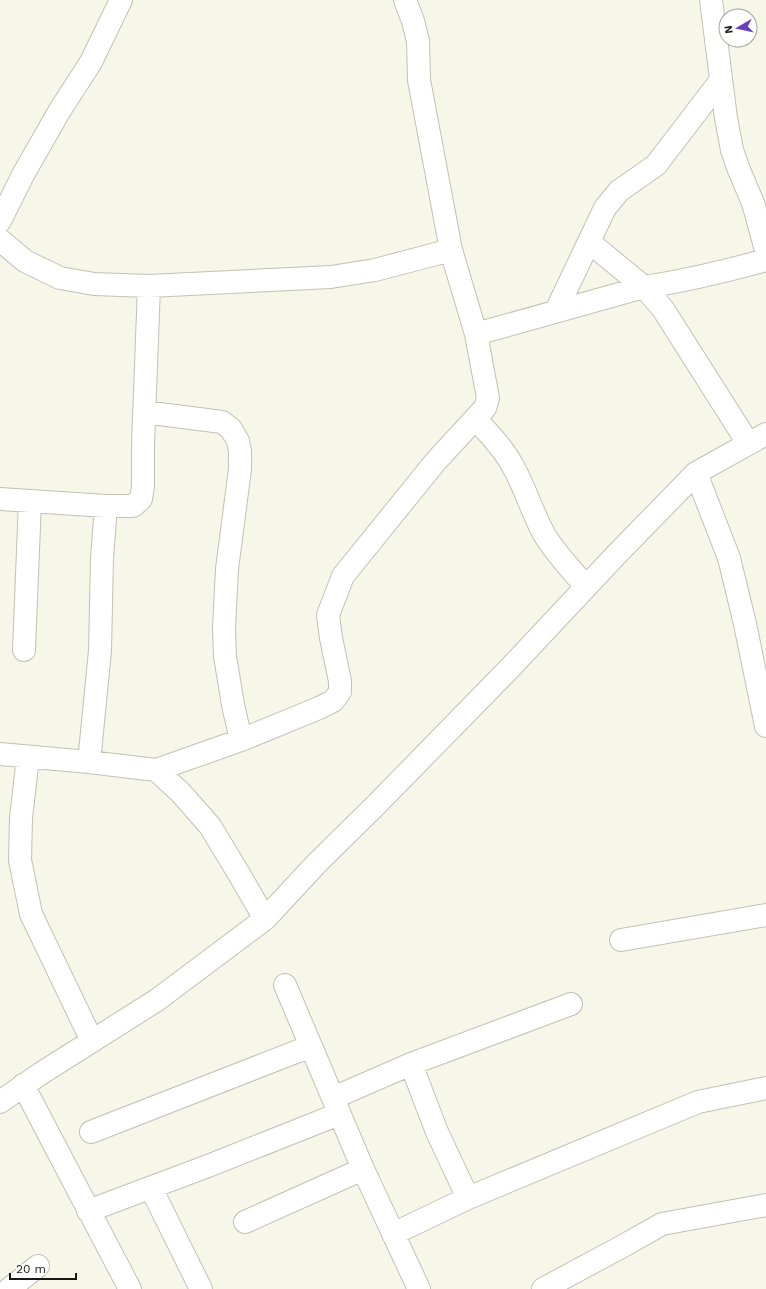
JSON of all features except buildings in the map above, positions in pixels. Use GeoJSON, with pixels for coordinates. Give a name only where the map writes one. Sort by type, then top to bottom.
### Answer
{"type":"FeatureCollection","features":[{"type":"Feature","properties":{"kind":"street"},"geometry":{"type":"LineString","coordinates":[[0,220],[24,173],[56,117],[92,62],[121,0]]}},
{"type":"Feature","properties":{"kind":"street"},"geometry":{"type":"LineString","coordinates":[[0,754],[156,770],[241,740],[319,708],[332,701],[340,692],[340,680],[331,638],[328,615],[343,576],[436,461],[485,408],[488,398],[476,334],[451,250],[419,80],[418,41],[413,21],[405,0]]}},
{"type":"Feature","properties":{"kind":"street"},"geometry":{"type":"LineString","coordinates":[[711,0],[726,118],[732,150],[738,170],[753,204],[766,250]]}},
{"type":"Feature","properties":{"kind":"street"},"geometry":{"type":"LineString","coordinates":[[556,311],[605,208],[619,191],[656,165],[721,80]]}},
{"type":"Feature","properties":{"kind":"street"},"geometry":{"type":"LineString","coordinates":[[0,240],[25,261],[60,278],[94,284],[149,286],[331,277],[375,270],[451,250]]}},
{"type":"Feature","properties":{"kind":"street"},"geometry":{"type":"LineString","coordinates":[[0,1102],[157,1000],[265,919],[509,669],[696,473],[761,437],[663,309],[644,287],[589,242]]}},
{"type":"Feature","properties":{"kind":"street"},"geometry":{"type":"LineString","coordinates":[[476,334],[644,287],[723,271],[766,260]]}},
{"type":"Feature","properties":{"kind":"street"},"geometry":{"type":"LineString","coordinates":[[0,499],[106,506],[133,506],[141,499],[143,486],[144,412],[149,286]]}},
{"type":"Feature","properties":{"kind":"street"},"geometry":{"type":"LineString","coordinates":[[144,412],[222,422],[231,429],[238,441],[240,451],[240,469],[227,569],[224,629],[225,656],[233,705],[241,740]]}},
{"type":"Feature","properties":{"kind":"street"},"geometry":{"type":"LineString","coordinates":[[475,419],[495,439],[514,468],[544,534],[559,555],[586,587]]}},
{"type":"Feature","properties":{"kind":"street"},"geometry":{"type":"LineString","coordinates":[[696,473],[729,558],[748,638],[766,726]]}},
{"type":"Feature","properties":{"kind":"street"},"geometry":{"type":"LineString","coordinates":[[24,650],[30,501]]}},
{"type":"Feature","properties":{"kind":"street"},"geometry":{"type":"LineString","coordinates":[[89,762],[100,651],[102,558],[106,506]]}},
{"type":"Feature","properties":{"kind":"street"},"geometry":{"type":"LineString","coordinates":[[28,757],[21,818],[20,860],[31,914],[92,1041]]}},
{"type":"Feature","properties":{"kind":"street"},"geometry":{"type":"LineString","coordinates":[[156,770],[181,793],[210,826],[265,919]]}},
{"type":"Feature","properties":{"kind":"street"},"geometry":{"type":"LineString","coordinates":[[621,940],[766,915]]}},
{"type":"Feature","properties":{"kind":"street"},"geometry":{"type":"LineString","coordinates":[[285,986],[363,1169],[419,1289]]}},
{"type":"Feature","properties":{"kind":"street"},"geometry":{"type":"LineString","coordinates":[[88,1211],[208,1166],[336,1106],[411,1064],[571,1004]]}},
{"type":"Feature","properties":{"kind":"street"},"geometry":{"type":"LineString","coordinates":[[92,1132],[311,1046]]}},
{"type":"Feature","properties":{"kind":"street"},"geometry":{"type":"LineString","coordinates":[[411,1064],[437,1132],[468,1198]]}},
{"type":"Feature","properties":{"kind":"street"},"geometry":{"type":"LineString","coordinates":[[23,1086],[130,1289]]}},
{"type":"Feature","properties":{"kind":"street"},"geometry":{"type":"LineString","coordinates":[[393,1234],[468,1198],[698,1102],[766,1088]]}},
{"type":"Feature","properties":{"kind":"street"},"geometry":{"type":"LineString","coordinates":[[244,1222],[363,1169]]}},
{"type":"Feature","properties":{"kind":"street"},"geometry":{"type":"LineString","coordinates":[[151,1188],[201,1289]]}},
{"type":"Feature","properties":{"kind":"street"},"geometry":{"type":"LineString","coordinates":[[543,1289],[662,1224],[766,1206]]}},
{"type":"Feature","properties":{"kind":"street"},"geometry":{"type":"LineString","coordinates":[[9,1289],[38,1266]]}}]}
